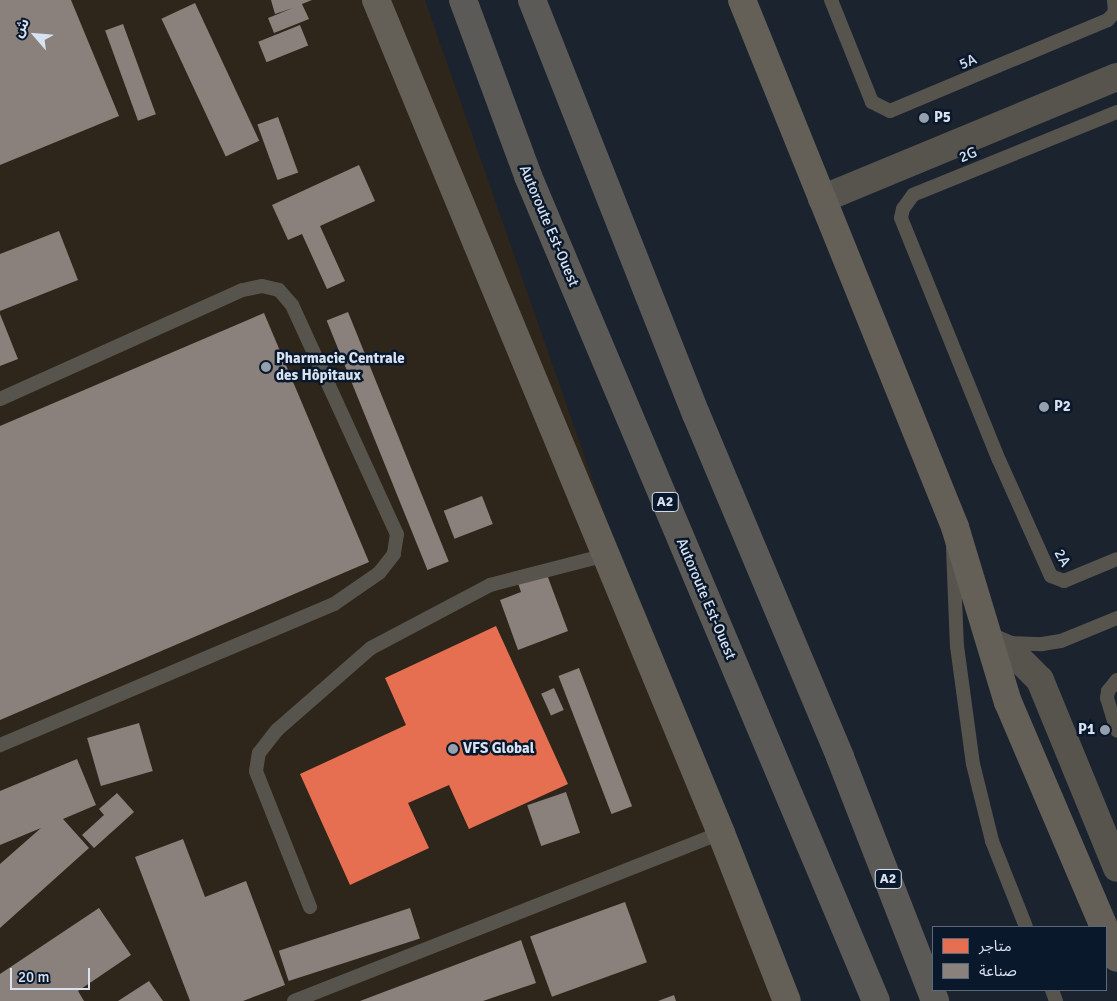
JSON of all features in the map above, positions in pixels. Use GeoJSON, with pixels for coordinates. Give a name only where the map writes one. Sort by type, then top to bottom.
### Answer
{"type":"FeatureCollection","features":[{"type":"Feature","properties":{"kind":"highway","name":"Autoroute Est-Ouest"},"geometry":{"type":"LineString","coordinates":[[462,0],[528,176],[876,1001]]}},
{"type":"Feature","properties":{"kind":"highway","name":"A2"},"geometry":{"type":"LineString","coordinates":[[532,0],[696,414],[840,757],[935,1001]]}},
{"type":"Feature","properties":{"kind":"main road"},"geometry":{"type":"LineString","coordinates":[[376,0],[721,833],[786,1001]]}},
{"type":"Feature","properties":{"kind":"main road"},"geometry":{"type":"LineString","coordinates":[[742,0],[955,527],[1008,702],[1104,926]]}},
{"type":"Feature","properties":{"kind":"main road"},"geometry":{"type":"LineString","coordinates":[[1107,934],[1117,958]]}},
{"type":"Feature","properties":{"kind":"street"},"geometry":{"type":"LineString","coordinates":[[822,199],[1117,77]]}},
{"type":"Feature","properties":{"kind":"street"},"geometry":{"type":"LineString","coordinates":[[991,642],[1021,659],[1040,680],[1117,868]]}},
{"type":"Feature","properties":{"kind":"lane","name":"5A"},"geometry":{"type":"LineString","coordinates":[[831,0],[872,102],[884,110],[898,110],[1108,20],[1115,12],[1114,0]]}},
{"type":"Feature","properties":{"kind":"lane","name":"2G"},"geometry":{"type":"LineString","coordinates":[[1026,520],[922,275],[901,218],[902,209],[913,195],[1117,112]]}},
{"type":"Feature","properties":{"kind":"lane"},"geometry":{"type":"LineString","coordinates":[[0,399],[243,290],[262,286],[279,290],[292,305],[397,534],[394,554],[379,573],[334,604],[0,745]]}},
{"type":"Feature","properties":{"kind":"lane","name":"2A"},"geometry":{"type":"LineString","coordinates":[[1026,520],[1055,580],[1064,581],[1117,560]]}},
{"type":"Feature","properties":{"kind":"lane"},"geometry":{"type":"LineString","coordinates":[[955,527],[952,566],[960,675],[968,734],[992,841],[1026,926]]}},
{"type":"Feature","properties":{"kind":"lane"},"geometry":{"type":"LineString","coordinates":[[310,907],[256,771],[259,753],[277,730],[371,648],[490,585],[606,555]]}},
{"type":"Feature","properties":{"kind":"lane"},"geometry":{"type":"LineString","coordinates":[[991,642],[1042,644],[1061,641],[1117,618]]}},
{"type":"Feature","properties":{"kind":"lane"},"geometry":{"type":"LineString","coordinates":[[1117,680],[1108,691],[1107,698],[1117,730]]}},
{"type":"Feature","properties":{"kind":"lane"},"geometry":{"type":"LineString","coordinates":[[294,1001],[721,833]]}},
{"type":"Feature","properties":{"kind":"shaded area"},"geometry":{"type":"Polygon","coordinates":[[[0,0],[425,0],[775,1001],[0,1001],[0,0]]]}},
{"type":"Feature","properties":{"kind":"building: متاجر","name":"VFS Global"},"geometry":{"type":"Polygon","coordinates":[[[496,626],[568,784],[469,829],[449,785],[408,803],[429,848],[350,885],[300,774],[406,725],[385,678],[496,626]]]}},
{"type":"Feature","properties":{"kind":"building: صناعة"},"geometry":{"type":"Polygon","coordinates":[[[0,0],[71,0],[119,116],[0,165],[0,0]]]}},
{"type":"Feature","properties":{"kind":"building: صناعة"},"geometry":{"type":"Polygon","coordinates":[[[271,0],[312,0],[302,4],[309,19],[274,33],[268,18],[293,8],[275,14],[271,0]]]}},
{"type":"Feature","properties":{"kind":"building: صناعة"},"geometry":{"type":"Polygon","coordinates":[[[195,3],[259,141],[226,156],[161,19],[195,3]]]}},
{"type":"Feature","properties":{"kind":"building: صناعة"},"geometry":{"type":"Polygon","coordinates":[[[123,24],[156,114],[138,121],[105,30],[123,24]]]}},
{"type":"Feature","properties":{"kind":"building: صناعة"},"geometry":{"type":"Polygon","coordinates":[[[300,25],[308,45],[267,62],[258,42],[300,25]]]}},
{"type":"Feature","properties":{"kind":"building: صناعة"},"geometry":{"type":"Polygon","coordinates":[[[278,117],[298,172],[278,180],[257,125],[278,117]]]}},
{"type":"Feature","properties":{"kind":"building: صناعة"},"geometry":{"type":"Polygon","coordinates":[[[359,165],[375,201],[320,226],[345,281],[327,289],[302,234],[288,240],[272,205],[359,165]]]}},
{"type":"Feature","properties":{"kind":"building: صناعة"},"geometry":{"type":"Polygon","coordinates":[[[59,231],[78,280],[0,311],[0,254],[59,231]]]}},
{"type":"Feature","properties":{"kind":"building: صناعة"},"geometry":{"type":"Polygon","coordinates":[[[348,312],[449,561],[427,570],[327,321],[348,312]]]}},
{"type":"Feature","properties":{"kind":"building: صناعة"},"geometry":{"type":"Polygon","coordinates":[[[264,313],[369,562],[0,720],[0,426],[264,313]]]}},
{"type":"Feature","properties":{"kind":"building: صناعة"},"geometry":{"type":"Polygon","coordinates":[[[0,314],[18,359],[0,366],[0,314]]]}},
{"type":"Feature","properties":{"kind":"building: صناعة"},"geometry":{"type":"Polygon","coordinates":[[[482,496],[493,524],[454,539],[444,511],[482,496]]]}},
{"type":"Feature","properties":{"kind":"building: صناعة"},"geometry":{"type":"Polygon","coordinates":[[[546,572],[568,631],[518,650],[500,600],[521,592],[518,583],[546,572]]]}},
{"type":"Feature","properties":{"kind":"building: صناعة"},"geometry":{"type":"Polygon","coordinates":[[[579,668],[632,806],[611,814],[558,676],[579,668]]]}},
{"type":"Feature","properties":{"kind":"building: صناعة"},"geometry":{"type":"Polygon","coordinates":[[[554,688],[564,710],[551,716],[541,694],[554,688]]]}},
{"type":"Feature","properties":{"kind":"building: صناعة"},"geometry":{"type":"Polygon","coordinates":[[[139,723],[153,771],[101,786],[87,738],[139,723]]]}},
{"type":"Feature","properties":{"kind":"building: صناعة"},"geometry":{"type":"Polygon","coordinates":[[[77,759],[96,805],[63,819],[89,848],[0,928],[0,864],[41,828],[0,845],[0,791],[77,759]]]}},
{"type":"Feature","properties":{"kind":"building: صناعة"},"geometry":{"type":"Polygon","coordinates":[[[566,792],[580,833],[541,846],[527,805],[566,792]]]}},
{"type":"Feature","properties":{"kind":"building: صناعة"},"geometry":{"type":"Polygon","coordinates":[[[117,793],[134,812],[94,848],[82,835],[104,815],[99,809],[117,793]]]}},
{"type":"Feature","properties":{"kind":"building: صناعة"},"geometry":{"type":"Polygon","coordinates":[[[183,839],[205,897],[246,881],[285,985],[243,1001],[190,1001],[135,857],[183,839]]]}},
{"type":"Feature","properties":{"kind":"building: صناعة"},"geometry":{"type":"Polygon","coordinates":[[[625,902],[647,962],[552,997],[530,937],[625,902]]]}},
{"type":"Feature","properties":{"kind":"building: صناعة"},"geometry":{"type":"Polygon","coordinates":[[[99,908],[131,955],[78,991],[84,1001],[0,1001],[0,974],[99,908]]]}},
{"type":"Feature","properties":{"kind":"building: صناعة"},"geometry":{"type":"Polygon","coordinates":[[[410,908],[420,938],[289,981],[279,951],[410,908]]]}},
{"type":"Feature","properties":{"kind":"building: صناعة"},"geometry":{"type":"Polygon","coordinates":[[[521,940],[536,983],[483,1001],[360,1001],[521,940]]]}},
{"type":"Feature","properties":{"kind":"building: صناعة"},"geometry":{"type":"Polygon","coordinates":[[[149,981],[163,1001],[118,1001],[149,981]]]}},
{"type":"Feature","properties":{"kind":"building: صناعة"},"geometry":{"type":"Polygon","coordinates":[[[674,995],[676,1001],[658,1001],[674,995]]]}},
{"type":"Feature","properties":{"kind":"place","name":"P5"},"geometry":{"type":"Point","coordinates":[924,118]}},
{"type":"Feature","properties":{"kind":"place","name":"Pharmacie Centrale des Hôpitaux"},"geometry":{"type":"Point","coordinates":[266,367]}},
{"type":"Feature","properties":{"kind":"place","name":"P2"},"geometry":{"type":"Point","coordinates":[1044,407]}},
{"type":"Feature","properties":{"kind":"place","name":"P1"},"geometry":{"type":"Point","coordinates":[1105,730]}},
{"type":"Feature","properties":{"kind":"place","name":"VFS Global"},"geometry":{"type":"Point","coordinates":[453,749]}}]}
